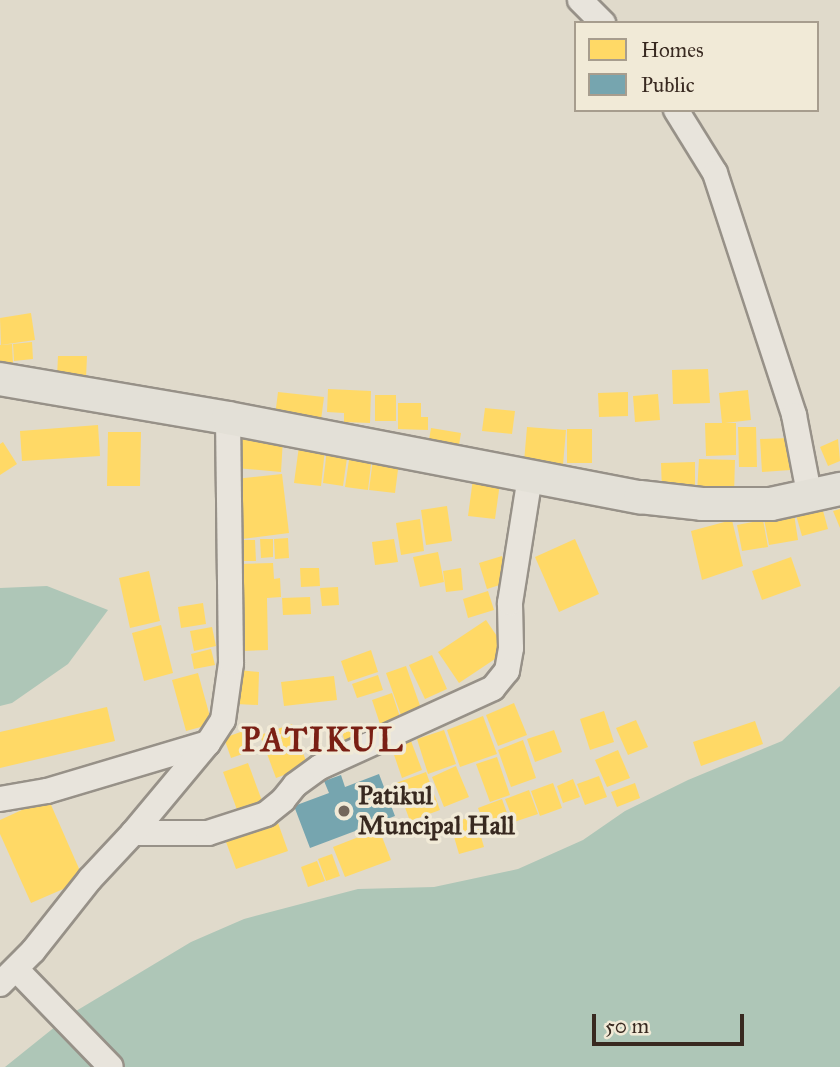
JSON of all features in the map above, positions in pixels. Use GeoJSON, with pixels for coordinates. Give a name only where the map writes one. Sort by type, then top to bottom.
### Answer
{"type":"FeatureCollection","features":[{"type":"Feature","properties":{"kind":"main road"},"geometry":{"type":"LineString","coordinates":[[0,379],[228,418],[640,497],[702,504],[771,504],[810,498],[840,489]]}},
{"type":"Feature","properties":{"kind":"street"},"geometry":{"type":"LineString","coordinates":[[580,0],[601,21]]}},
{"type":"Feature","properties":{"kind":"street"},"geometry":{"type":"LineString","coordinates":[[677,112],[715,173],[794,415],[810,498]]}},
{"type":"Feature","properties":{"kind":"street"},"geometry":{"type":"LineString","coordinates":[[111,1067],[8,977],[90,878],[133,833],[208,743],[223,720],[231,663],[228,418]]}},
{"type":"Feature","properties":{"kind":"street"},"geometry":{"type":"LineString","coordinates":[[133,833],[208,833],[266,814],[284,800],[295,785],[320,767],[493,688],[507,671],[510,603],[530,477]]}},
{"type":"Feature","properties":{"kind":"street"},"geometry":{"type":"LineString","coordinates":[[0,799],[47,791],[208,743]]}},
{"type":"Feature","properties":{"kind":"shaded area"},"geometry":{"type":"Polygon","coordinates":[[[47,586],[108,610],[68,664],[12,703],[0,706],[0,588],[47,586]]]}},
{"type":"Feature","properties":{"kind":"shaded area"},"geometry":{"type":"Polygon","coordinates":[[[840,686],[840,1067],[5,1067],[71,1014],[191,942],[244,919],[358,889],[434,887],[518,869],[583,840],[625,811],[688,780],[782,741],[840,686]]]}},
{"type":"Feature","properties":{"kind":"building: Homes"},"geometry":{"type":"Polygon","coordinates":[[[31,313],[35,340],[1,345],[0,318],[31,313]]]}},
{"type":"Feature","properties":{"kind":"building: Homes"},"geometry":{"type":"Polygon","coordinates":[[[32,342],[33,359],[14,361],[13,344],[32,342]]]}},
{"type":"Feature","properties":{"kind":"building: Homes"},"geometry":{"type":"Polygon","coordinates":[[[12,344],[13,364],[0,365],[0,345],[12,344]]]}},
{"type":"Feature","properties":{"kind":"building: Homes"},"geometry":{"type":"Polygon","coordinates":[[[58,356],[87,356],[86,378],[57,377],[58,356]]]}},
{"type":"Feature","properties":{"kind":"building: Homes"},"geometry":{"type":"Polygon","coordinates":[[[708,369],[710,403],[673,404],[672,370],[708,369]]]}},
{"type":"Feature","properties":{"kind":"building: Homes"},"geometry":{"type":"Polygon","coordinates":[[[328,389],[371,391],[370,423],[344,422],[344,413],[327,412],[328,389]]]}},
{"type":"Feature","properties":{"kind":"building: Homes"},"geometry":{"type":"Polygon","coordinates":[[[748,390],[751,420],[725,423],[736,423],[736,455],[706,456],[705,423],[722,423],[719,393],[748,390]]]}},
{"type":"Feature","properties":{"kind":"building: Homes"},"geometry":{"type":"Polygon","coordinates":[[[278,392],[324,397],[321,420],[275,416],[278,392]]]}},
{"type":"Feature","properties":{"kind":"building: Homes"},"geometry":{"type":"Polygon","coordinates":[[[628,392],[628,416],[599,417],[598,393],[628,392]]]}},
{"type":"Feature","properties":{"kind":"building: Homes"},"geometry":{"type":"Polygon","coordinates":[[[658,394],[660,420],[635,422],[633,396],[658,394]]]}},
{"type":"Feature","properties":{"kind":"building: Homes"},"geometry":{"type":"Polygon","coordinates":[[[375,395],[396,395],[396,421],[375,421],[375,395]]]}},
{"type":"Feature","properties":{"kind":"building: Homes"},"geometry":{"type":"Polygon","coordinates":[[[398,403],[421,403],[421,417],[428,417],[428,430],[398,429],[398,403]]]}},
{"type":"Feature","properties":{"kind":"building: Homes"},"geometry":{"type":"Polygon","coordinates":[[[485,408],[515,411],[512,434],[482,431],[485,408]]]}},
{"type":"Feature","properties":{"kind":"building: Homes"},"geometry":{"type":"Polygon","coordinates":[[[98,425],[100,456],[22,461],[20,431],[98,425]]]}},
{"type":"Feature","properties":{"kind":"building: Homes"},"geometry":{"type":"Polygon","coordinates":[[[527,427],[566,430],[563,465],[524,462],[527,427]]]}},
{"type":"Feature","properties":{"kind":"building: Homes"},"geometry":{"type":"Polygon","coordinates":[[[738,427],[756,427],[757,467],[739,467],[738,427]]]}},
{"type":"Feature","properties":{"kind":"building: Homes"},"geometry":{"type":"Polygon","coordinates":[[[431,428],[461,433],[458,451],[428,446],[431,428]]]}},
{"type":"Feature","properties":{"kind":"building: Homes"},"geometry":{"type":"Polygon","coordinates":[[[567,429],[592,429],[592,463],[567,463],[567,429]]]}},
{"type":"Feature","properties":{"kind":"building: Homes"},"geometry":{"type":"Polygon","coordinates":[[[108,432],[141,432],[140,486],[107,486],[108,432]]]}},
{"type":"Feature","properties":{"kind":"building: Homes"},"geometry":{"type":"Polygon","coordinates":[[[238,435],[283,439],[281,472],[236,468],[238,435]]]}},
{"type":"Feature","properties":{"kind":"building: Homes"},"geometry":{"type":"Polygon","coordinates":[[[789,438],[791,470],[762,472],[760,439],[789,438]]]}},
{"type":"Feature","properties":{"kind":"building: Homes"},"geometry":{"type":"Polygon","coordinates":[[[838,439],[840,461],[828,466],[820,447],[838,439]]]}},
{"type":"Feature","properties":{"kind":"building: Homes"},"geometry":{"type":"Polygon","coordinates":[[[3,442],[17,464],[0,475],[0,444],[3,442]]]}},
{"type":"Feature","properties":{"kind":"building: Homes"},"geometry":{"type":"Polygon","coordinates":[[[299,446],[325,449],[321,486],[294,483],[299,446]]]}},
{"type":"Feature","properties":{"kind":"building: Homes"},"geometry":{"type":"Polygon","coordinates":[[[327,449],[348,451],[343,486],[323,483],[327,449]]]}},
{"type":"Feature","properties":{"kind":"building: Homes"},"geometry":{"type":"Polygon","coordinates":[[[350,453],[372,456],[368,490],[345,487],[350,453]]]}},
{"type":"Feature","properties":{"kind":"building: Homes"},"geometry":{"type":"Polygon","coordinates":[[[373,459],[399,462],[395,493],[369,490],[373,459]]]}},
{"type":"Feature","properties":{"kind":"building: Homes"},"geometry":{"type":"Polygon","coordinates":[[[699,459],[735,460],[734,494],[697,492],[699,459]]]}},
{"type":"Feature","properties":{"kind":"building: Homes"},"geometry":{"type":"Polygon","coordinates":[[[695,462],[695,490],[662,491],[661,463],[695,462]]]}},
{"type":"Feature","properties":{"kind":"building: Homes"},"geometry":{"type":"Polygon","coordinates":[[[282,474],[289,533],[242,539],[235,479],[282,474]]]}},
{"type":"Feature","properties":{"kind":"building: Homes"},"geometry":{"type":"Polygon","coordinates":[[[473,479],[500,483],[495,519],[468,516],[473,479]]]}},
{"type":"Feature","properties":{"kind":"building: Homes"},"geometry":{"type":"Polygon","coordinates":[[[447,506],[452,541],[426,545],[421,510],[447,506]]]}},
{"type":"Feature","properties":{"kind":"building: Homes"},"geometry":{"type":"Polygon","coordinates":[[[822,507],[828,529],[802,536],[796,515],[822,507]]]}},
{"type":"Feature","properties":{"kind":"building: Homes"},"geometry":{"type":"Polygon","coordinates":[[[840,509],[840,528],[833,511],[840,509]]]}},
{"type":"Feature","properties":{"kind":"building: Homes"},"geometry":{"type":"Polygon","coordinates":[[[794,514],[798,540],[769,545],[764,519],[794,514]]]}},
{"type":"Feature","properties":{"kind":"building: Homes"},"geometry":{"type":"Polygon","coordinates":[[[420,519],[424,551],[401,555],[396,523],[420,519]]]}},
{"type":"Feature","properties":{"kind":"building: Homes"},"geometry":{"type":"Polygon","coordinates":[[[732,520],[743,566],[702,580],[691,531],[732,520]]]}},
{"type":"Feature","properties":{"kind":"building: Homes"},"geometry":{"type":"Polygon","coordinates":[[[763,520],[768,547],[742,551],[737,525],[763,520]]]}},
{"type":"Feature","properties":{"kind":"building: Homes"},"geometry":{"type":"Polygon","coordinates":[[[288,538],[289,558],[275,559],[274,539],[288,538]]]}},
{"type":"Feature","properties":{"kind":"building: Homes"},"geometry":{"type":"Polygon","coordinates":[[[260,539],[273,539],[273,557],[261,558],[260,539]]]}},
{"type":"Feature","properties":{"kind":"building: Homes"},"geometry":{"type":"Polygon","coordinates":[[[394,539],[398,562],[375,565],[372,542],[394,539]]]}},
{"type":"Feature","properties":{"kind":"building: Homes"},"geometry":{"type":"Polygon","coordinates":[[[575,539],[599,594],[559,612],[535,557],[575,539]]]}},
{"type":"Feature","properties":{"kind":"building: Homes"},"geometry":{"type":"Polygon","coordinates":[[[241,540],[255,540],[256,561],[241,561],[241,540]]]}},
{"type":"Feature","properties":{"kind":"building: Homes"},"geometry":{"type":"Polygon","coordinates":[[[438,552],[444,582],[420,587],[413,557],[438,552]]]}},
{"type":"Feature","properties":{"kind":"building: Homes"},"geometry":{"type":"Polygon","coordinates":[[[502,556],[509,582],[487,589],[479,563],[502,556]]]}},
{"type":"Feature","properties":{"kind":"building: Homes"},"geometry":{"type":"Polygon","coordinates":[[[791,557],[801,586],[762,600],[752,571],[791,557]]]}},
{"type":"Feature","properties":{"kind":"building: Homes"},"geometry":{"type":"Polygon","coordinates":[[[273,563],[274,579],[280,578],[281,597],[267,598],[268,650],[242,651],[239,564],[273,563]]]}},
{"type":"Feature","properties":{"kind":"building: Homes"},"geometry":{"type":"Polygon","coordinates":[[[300,568],[319,568],[320,586],[301,587],[300,568]]]}},
{"type":"Feature","properties":{"kind":"building: Homes"},"geometry":{"type":"Polygon","coordinates":[[[461,568],[463,590],[446,592],[443,571],[461,568]]]}},
{"type":"Feature","properties":{"kind":"building: Homes"},"geometry":{"type":"Polygon","coordinates":[[[149,571],[160,621],[130,628],[119,578],[149,571]]]}},
{"type":"Feature","properties":{"kind":"building: Homes"},"geometry":{"type":"Polygon","coordinates":[[[338,587],[339,605],[322,606],[320,588],[338,587]]]}},
{"type":"Feature","properties":{"kind":"building: Homes"},"geometry":{"type":"Polygon","coordinates":[[[488,591],[494,610],[468,618],[463,599],[488,591]]]}},
{"type":"Feature","properties":{"kind":"building: Homes"},"geometry":{"type":"Polygon","coordinates":[[[310,597],[311,614],[283,615],[282,598],[310,597]]]}},
{"type":"Feature","properties":{"kind":"building: Homes"},"geometry":{"type":"Polygon","coordinates":[[[203,603],[206,624],[181,628],[178,607],[203,603]]]}},
{"type":"Feature","properties":{"kind":"building: Homes"},"geometry":{"type":"Polygon","coordinates":[[[486,620],[507,651],[459,683],[438,652],[486,620]]]}},
{"type":"Feature","properties":{"kind":"building: Homes"},"geometry":{"type":"Polygon","coordinates":[[[161,625],[173,673],[144,681],[132,633],[161,625]]]}},
{"type":"Feature","properties":{"kind":"building: Homes"},"geometry":{"type":"Polygon","coordinates":[[[212,627],[216,646],[194,651],[190,631],[212,627]]]}},
{"type":"Feature","properties":{"kind":"building: Homes"},"geometry":{"type":"Polygon","coordinates":[[[211,649],[215,665],[194,669],[191,654],[211,649]]]}},
{"type":"Feature","properties":{"kind":"building: Homes"},"geometry":{"type":"Polygon","coordinates":[[[371,650],[378,672],[348,682],[341,661],[371,650]]]}},
{"type":"Feature","properties":{"kind":"building: Homes"},"geometry":{"type":"Polygon","coordinates":[[[432,655],[447,689],[425,699],[409,665],[432,655]]]}},
{"type":"Feature","properties":{"kind":"building: Homes"},"geometry":{"type":"Polygon","coordinates":[[[406,666],[423,714],[403,721],[386,673],[406,666]]]}},
{"type":"Feature","properties":{"kind":"building: Homes"},"geometry":{"type":"Polygon","coordinates":[[[238,670],[259,672],[258,705],[236,704],[238,670]]]}},
{"type":"Feature","properties":{"kind":"building: Homes"},"geometry":{"type":"Polygon","coordinates":[[[198,673],[212,724],[186,731],[172,680],[198,673]]]}},
{"type":"Feature","properties":{"kind":"building: Homes"},"geometry":{"type":"Polygon","coordinates":[[[378,675],[383,690],[357,698],[352,684],[378,675]]]}},
{"type":"Feature","properties":{"kind":"building: Homes"},"geometry":{"type":"Polygon","coordinates":[[[334,676],[337,700],[284,706],[281,682],[334,676]]]}},
{"type":"Feature","properties":{"kind":"building: Homes"},"geometry":{"type":"Polygon","coordinates":[[[392,693],[401,720],[381,727],[372,700],[392,693]]]}},
{"type":"Feature","properties":{"kind":"building: Homes"},"geometry":{"type":"Polygon","coordinates":[[[514,703],[527,735],[498,746],[486,715],[514,703]]]}},
{"type":"Feature","properties":{"kind":"building: Homes"},"geometry":{"type":"Polygon","coordinates":[[[107,707],[115,741],[0,768],[0,732],[107,707]]]}},
{"type":"Feature","properties":{"kind":"building: Homes"},"geometry":{"type":"Polygon","coordinates":[[[604,711],[614,742],[590,750],[580,719],[604,711]]]}},
{"type":"Feature","properties":{"kind":"building: Homes"},"geometry":{"type":"Polygon","coordinates":[[[483,716],[497,754],[460,767],[447,730],[483,716]]]}},
{"type":"Feature","properties":{"kind":"building: Homes"},"geometry":{"type":"Polygon","coordinates":[[[636,720],[648,747],[628,755],[616,728],[636,720]]]}},
{"type":"Feature","properties":{"kind":"building: Homes"},"geometry":{"type":"Polygon","coordinates":[[[755,721],[763,744],[701,766],[693,742],[755,721]]]}},
{"type":"Feature","properties":{"kind":"building: Homes"},"geometry":{"type":"Polygon","coordinates":[[[292,724],[308,766],[276,778],[260,735],[292,724]]]}},
{"type":"Feature","properties":{"kind":"building: Homes"},"geometry":{"type":"Polygon","coordinates":[[[352,725],[356,737],[345,742],[341,729],[352,725]]]}},
{"type":"Feature","properties":{"kind":"building: Homes"},"geometry":{"type":"Polygon","coordinates":[[[246,730],[254,750],[231,758],[224,738],[246,730]]]}},
{"type":"Feature","properties":{"kind":"building: Homes"},"geometry":{"type":"Polygon","coordinates":[[[444,730],[456,764],[428,774],[417,739],[444,730]]]}},
{"type":"Feature","properties":{"kind":"building: Homes"},"geometry":{"type":"Polygon","coordinates":[[[554,730],[562,752],[535,762],[527,739],[554,730]]]}},
{"type":"Feature","properties":{"kind":"building: Homes"},"geometry":{"type":"Polygon","coordinates":[[[523,740],[536,778],[511,787],[498,750],[523,740]]]}},
{"type":"Feature","properties":{"kind":"building: Homes"},"geometry":{"type":"Polygon","coordinates":[[[411,741],[422,770],[402,778],[392,749],[411,741]]]}},
{"type":"Feature","properties":{"kind":"building: Homes"},"geometry":{"type":"Polygon","coordinates":[[[618,750],[630,778],[607,787],[595,760],[618,750]]]}},
{"type":"Feature","properties":{"kind":"building: Homes"},"geometry":{"type":"Polygon","coordinates":[[[497,757],[510,795],[490,802],[476,764],[497,757]]]}},
{"type":"Feature","properties":{"kind":"building: Homes"},"geometry":{"type":"Polygon","coordinates":[[[248,763],[264,806],[239,815],[223,772],[248,763]]]}},
{"type":"Feature","properties":{"kind":"building: Homes"},"geometry":{"type":"Polygon","coordinates":[[[456,766],[469,797],[444,807],[432,777],[456,766]]]}},
{"type":"Feature","properties":{"kind":"building: Homes"},"geometry":{"type":"Polygon","coordinates":[[[426,772],[440,810],[410,821],[396,783],[426,772]]]}},
{"type":"Feature","properties":{"kind":"building: Homes"},"geometry":{"type":"Polygon","coordinates":[[[599,776],[607,797],[585,805],[577,784],[599,776]]]}},
{"type":"Feature","properties":{"kind":"building: Homes"},"geometry":{"type":"Polygon","coordinates":[[[573,779],[580,797],[563,803],[557,786],[573,779]]]}},
{"type":"Feature","properties":{"kind":"building: Homes"},"geometry":{"type":"Polygon","coordinates":[[[553,783],[562,808],[540,816],[531,791],[553,783]]]}},
{"type":"Feature","properties":{"kind":"building: Homes"},"geometry":{"type":"Polygon","coordinates":[[[635,783],[640,798],[617,807],[611,792],[635,783]]]}},
{"type":"Feature","properties":{"kind":"building: Homes"},"geometry":{"type":"Polygon","coordinates":[[[529,790],[538,814],[514,822],[505,799],[529,790]]]}},
{"type":"Feature","properties":{"kind":"building: Homes"},"geometry":{"type":"Polygon","coordinates":[[[48,798],[84,880],[31,903],[0,834],[0,820],[48,798]]]}},
{"type":"Feature","properties":{"kind":"building: Homes"},"geometry":{"type":"Polygon","coordinates":[[[502,799],[511,824],[487,832],[478,808],[502,799]]]}},
{"type":"Feature","properties":{"kind":"building: Homes"},"geometry":{"type":"Polygon","coordinates":[[[475,816],[484,847],[459,854],[450,823],[475,816]]]}},
{"type":"Feature","properties":{"kind":"building: Homes"},"geometry":{"type":"Polygon","coordinates":[[[278,823],[288,851],[236,869],[226,842],[278,823]]]}},
{"type":"Feature","properties":{"kind":"building: Homes"},"geometry":{"type":"Polygon","coordinates":[[[379,829],[391,860],[345,877],[333,847],[379,829]]]}},
{"type":"Feature","properties":{"kind":"building: Homes"},"geometry":{"type":"Polygon","coordinates":[[[332,854],[340,876],[326,881],[318,859],[332,854]]]}},
{"type":"Feature","properties":{"kind":"building: Homes"},"geometry":{"type":"Polygon","coordinates":[[[317,861],[325,881],[308,887],[301,867],[317,861]]]}},
{"type":"Feature","properties":{"kind":"building: Public","name":"Patikul Muncipal Hall"},"geometry":{"type":"Polygon","coordinates":[[[379,774],[395,816],[310,848],[294,806],[329,793],[324,781],[341,775],[345,787],[379,774]]]}},
{"type":"Feature","properties":{"kind":"place","name":"Patikul Muncipal Hall"},"geometry":{"type":"Point","coordinates":[344,811]}},
{"type":"Feature","properties":{"kind":"district","name":"PATIKUL"},"geometry":{"type":"Point","coordinates":[323,741]}}]}
